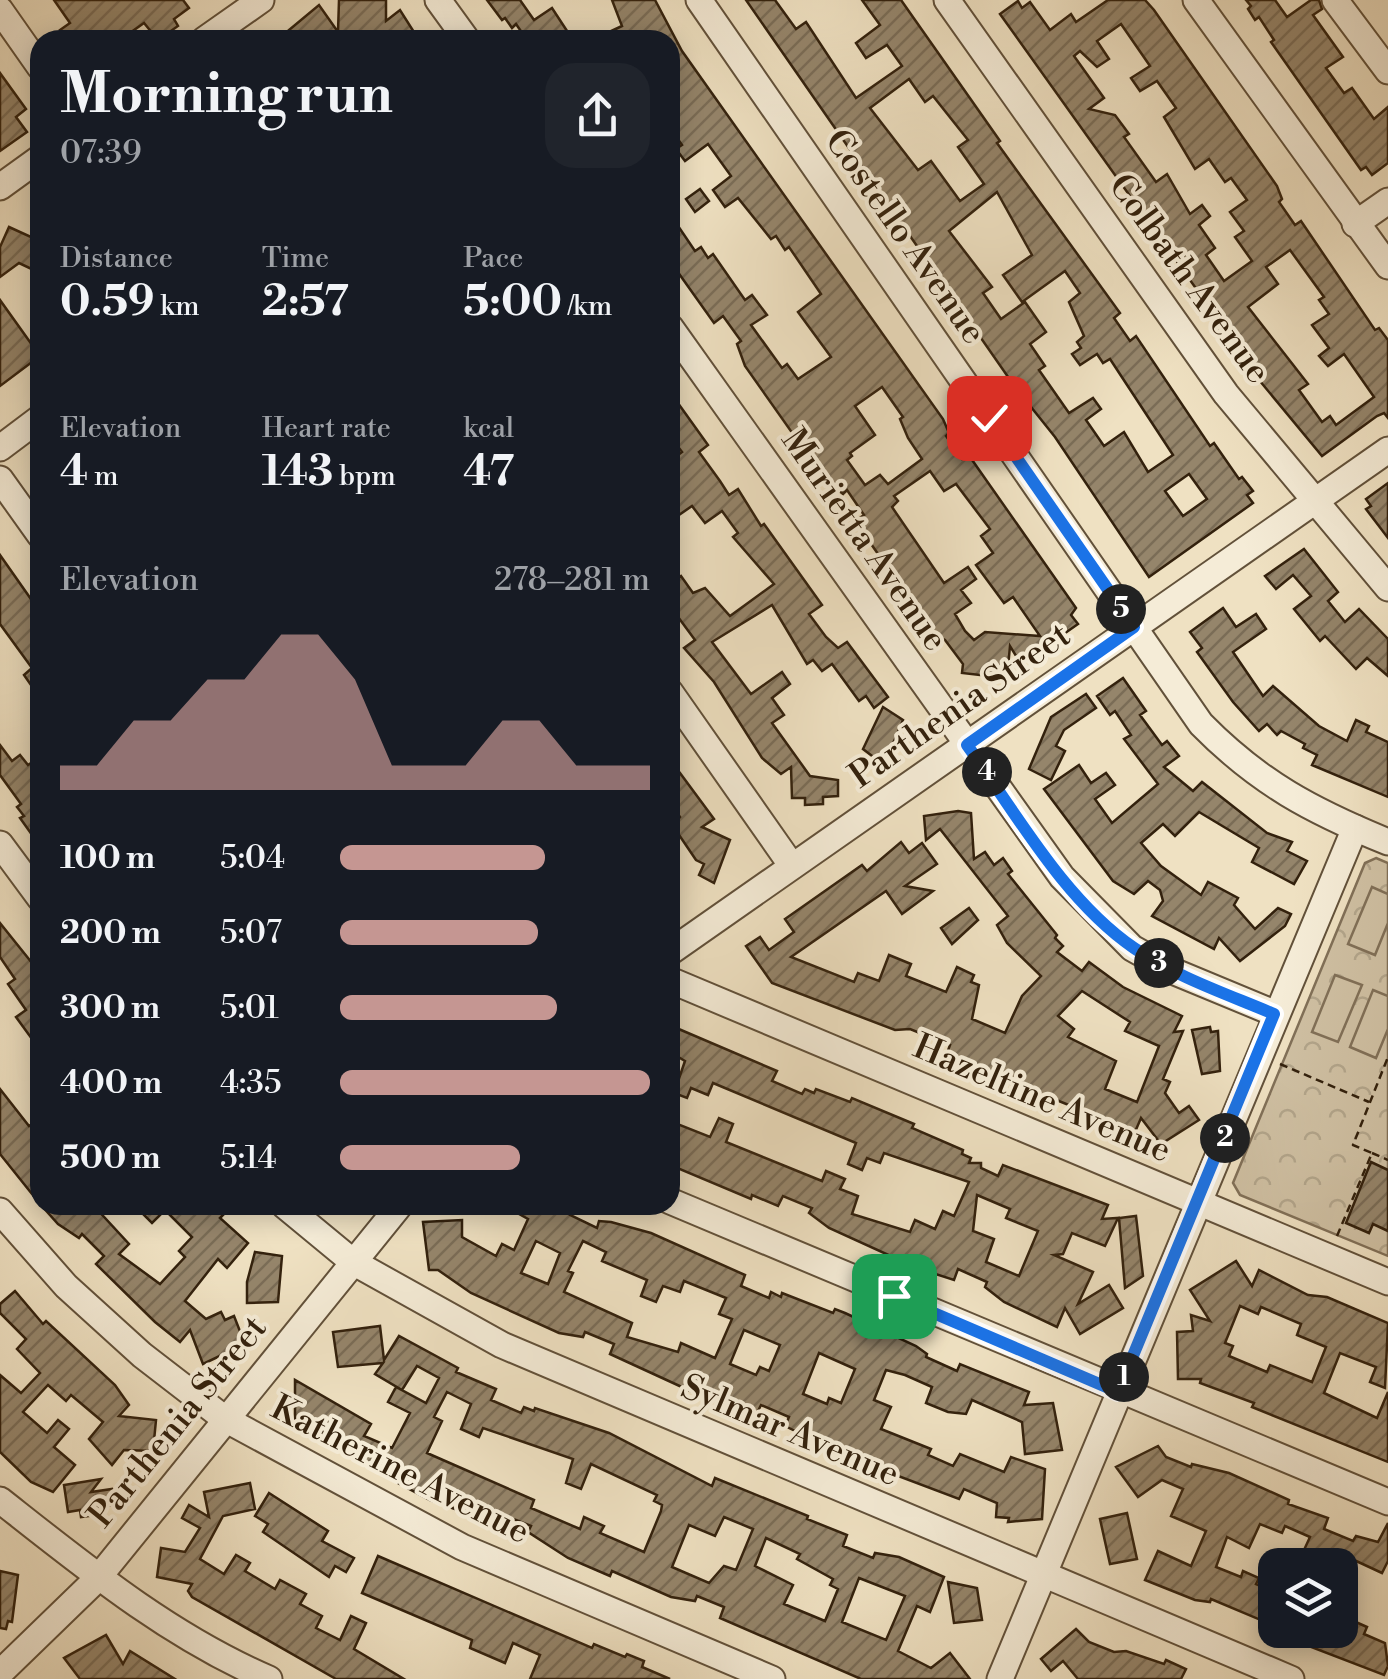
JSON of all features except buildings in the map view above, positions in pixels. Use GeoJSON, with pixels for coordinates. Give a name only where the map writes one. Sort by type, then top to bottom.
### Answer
{"type":"FeatureCollection","features":[{"type":"Feature","properties":{"kind":"street"},"geometry":{"type":"LineString","coordinates":[[212,30],[230,9],[261,0]]}},
{"type":"Feature","properties":{"kind":"street"},"geometry":{"type":"LineString","coordinates":[[438,0],[459,30]]}},
{"type":"Feature","properties":{"kind":"street","name":"Costello Avenue"},"geometry":{"type":"LineString","coordinates":[[699,0],[1202,724],[1239,762],[1283,794],[1388,842]]}},
{"type":"Feature","properties":{"kind":"street","name":"Colbath Avenue"},"geometry":{"type":"LineString","coordinates":[[947,0],[1226,394],[1388,588]]}},
{"type":"Feature","properties":{"kind":"street"},"geometry":{"type":"LineString","coordinates":[[1196,0],[1388,266]]}},
{"type":"Feature","properties":{"kind":"street"},"geometry":{"type":"LineString","coordinates":[[1335,0],[1388,71]]}},
{"type":"Feature","properties":{"kind":"street"},"geometry":{"type":"LineString","coordinates":[[0,10],[30,53]]}},
{"type":"Feature","properties":{"kind":"street"},"geometry":{"type":"LineString","coordinates":[[0,187],[30,170]]}},
{"type":"Feature","properties":{"kind":"street"},"geometry":{"type":"LineString","coordinates":[[1355,224],[1388,201]]}},
{"type":"Feature","properties":{"kind":"street","name":"Murietta Avenue"},"geometry":{"type":"LineString","coordinates":[[680,341],[1062,877],[1132,948],[1176,972],[1274,1014]]}},
{"type":"Feature","properties":{"kind":"street"},"geometry":{"type":"LineString","coordinates":[[0,448],[30,426]]}},
{"type":"Feature","properties":{"kind":"street","name":"Parthenia Street"},"geometry":{"type":"LineString","coordinates":[[680,945],[1388,450]]}},
{"type":"Feature","properties":{"kind":"street"},"geometry":{"type":"LineString","coordinates":[[0,479],[30,521]]}},
{"type":"Feature","properties":{"kind":"street"},"geometry":{"type":"LineString","coordinates":[[680,706],[792,866]]}},
{"type":"Feature","properties":{"kind":"street"},"geometry":{"type":"LineString","coordinates":[[1000,1679],[1354,828]]}},
{"type":"Feature","properties":{"kind":"street"},"geometry":{"type":"LineString","coordinates":[[0,844],[30,884]]}},
{"type":"Feature","properties":{"kind":"street","name":"Hazeltine Avenue"},"geometry":{"type":"LineString","coordinates":[[680,984],[1388,1282]]}},
{"type":"Feature","properties":{"kind":"street"},"geometry":{"type":"LineString","coordinates":[[680,1204],[1118,1392],[1388,1502]]}},
{"type":"Feature","properties":{"kind":"street","name":"Katherine Avenue"},"geometry":{"type":"LineString","coordinates":[[0,1212],[80,1299],[225,1419],[462,1547],[772,1679]]}},
{"type":"Feature","properties":{"kind":"street","name":"Sylmar Avenue"},"geometry":{"type":"LineString","coordinates":[[296,1215],[353,1262],[502,1346],[1291,1679]]}},
{"type":"Feature","properties":{"kind":"street","name":"Parthenia Street"},"geometry":{"type":"LineString","coordinates":[[0,1674],[98,1578],[392,1215]]}},
{"type":"Feature","properties":{"kind":"street"},"geometry":{"type":"LineString","coordinates":[[0,1500],[98,1578],[165,1624],[269,1679]]}},
{"type":"Feature","properties":{"kind":"path"},"geometry":{"type":"LineString","coordinates":[[1388,1057],[1353,1146],[1388,1160]]}},
{"type":"Feature","properties":{"kind":"path"},"geometry":{"type":"LineString","coordinates":[[1280,1064],[1370,1102]]}},
{"type":"Feature","properties":{"kind":"path"},"geometry":{"type":"LineString","coordinates":[[1337,1236],[1372,1153]]}},
{"type":"Feature","properties":{"kind":"green space"},"geometry":{"type":"Polygon","coordinates":[[[1376,858],[1388,863],[1388,1256],[1240,1195],[1233,1183],[1365,863],[1376,858]]]}},
{"type":"Feature","properties":{"kind":"green space"},"geometry":{"type":"Polygon","coordinates":[[[1372,887],[1388,894],[1388,923],[1375,955],[1348,944],[1372,887]]]}},
{"type":"Feature","properties":{"kind":"green space"},"geometry":{"type":"Polygon","coordinates":[[[1335,975],[1362,985],[1338,1042],[1312,1032],[1335,975]]]}},
{"type":"Feature","properties":{"kind":"green space"},"geometry":{"type":"Polygon","coordinates":[[[1373,990],[1388,996],[1388,1029],[1376,1058],[1350,1047],[1373,990]]]}},
{"type":"Feature","properties":{"kind":"route"},"geometry":{"type":"LineString","coordinates":[[894,1296],[1118,1392],[1199,1204],[1274,1014],[1176,972],[1132,948],[1062,877],[967,745],[1134,627],[989,418]]}}]}
